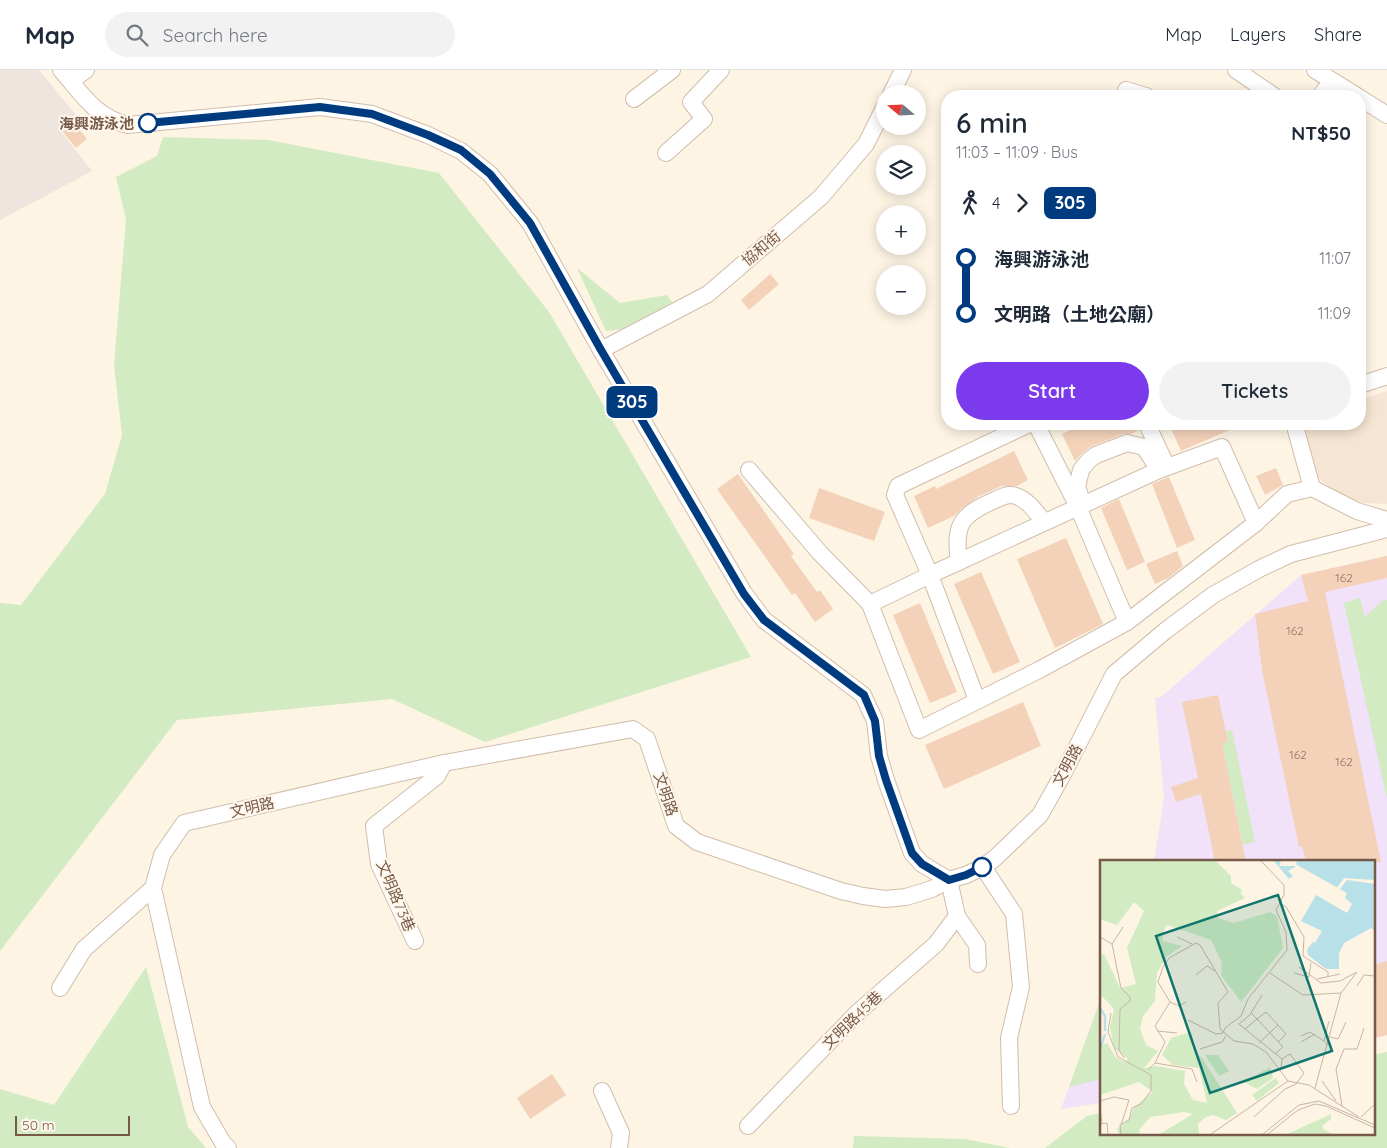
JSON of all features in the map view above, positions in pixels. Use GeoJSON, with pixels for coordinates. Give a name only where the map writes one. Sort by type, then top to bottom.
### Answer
{"type":"FeatureCollection","features":[{"type":"Feature","properties":{"kind":"street"},"geometry":{"type":"LineString","coordinates":[[86,70],[66,76],[98,112],[114,122],[128,125],[320,107],[372,114],[428,135],[461,150],[490,174],[530,223],[601,350],[744,594],[764,620],[864,695],[875,721],[879,756],[886,780],[912,853],[922,864],[949,880],[957,916],[977,945],[978,964]]}},
{"type":"Feature","properties":{"kind":"street"},"geometry":{"type":"LineString","coordinates":[[634,99],[672,70]]}},
{"type":"Feature","properties":{"kind":"street"},"geometry":{"type":"LineString","coordinates":[[666,153],[704,119],[691,102],[721,70]]}},
{"type":"Feature","properties":{"kind":"street"},"geometry":{"type":"LineString","coordinates":[[896,85],[903,70]]}},
{"type":"Feature","properties":{"kind":"street"},"geometry":{"type":"LineString","coordinates":[[1236,70],[1265,90]]}},
{"type":"Feature","properties":{"kind":"street"},"geometry":{"type":"LineString","coordinates":[[1315,70],[1347,90]]}},
{"type":"Feature","properties":{"kind":"street"},"geometry":{"type":"LineString","coordinates":[[1325,90],[1332,81]]}},
{"type":"Feature","properties":{"kind":"street"},"geometry":{"type":"LineString","coordinates":[[1366,102],[1387,115]]}},
{"type":"Feature","properties":{"kind":"street","name":"協和街"},"geometry":{"type":"LineString","coordinates":[[601,350],[708,294],[821,197],[866,144],[876,124]]}},
{"type":"Feature","properties":{"kind":"street"},"geometry":{"type":"LineString","coordinates":[[1366,384],[1387,376]]}},
{"type":"Feature","properties":{"kind":"street"},"geometry":{"type":"LineString","coordinates":[[977,700],[930,575],[895,495],[898,486],[1016,430]]}},
{"type":"Feature","properties":{"kind":"street"},"geometry":{"type":"LineString","coordinates":[[1039,430],[1080,505],[1127,622]]}},
{"type":"Feature","properties":{"kind":"street"},"geometry":{"type":"LineString","coordinates":[[1150,430],[1163,468]]}},
{"type":"Feature","properties":{"kind":"street"},"geometry":{"type":"LineString","coordinates":[[1296,430],[1312,488]]}},
{"type":"Feature","properties":{"kind":"street"},"geometry":{"type":"LineString","coordinates":[[1080,505],[1077,487],[1081,470],[1096,455],[1127,443],[1144,447],[1163,468]]}},
{"type":"Feature","properties":{"kind":"street"},"geometry":{"type":"LineString","coordinates":[[870,604],[1163,468],[1222,448],[1256,523]]}},
{"type":"Feature","properties":{"kind":"street"},"geometry":{"type":"LineString","coordinates":[[749,470],[820,553],[870,604],[919,730],[1039,670],[1127,622],[1256,523],[1287,494],[1312,488],[1357,511],[1387,520]]}},
{"type":"Feature","properties":{"kind":"street"},"geometry":{"type":"LineString","coordinates":[[959,562],[957,543],[960,525],[969,513],[988,503],[1010,494],[1018,496],[1032,507],[1044,522]]}},
{"type":"Feature","properties":{"kind":"street","name":"文明路"},"geometry":{"type":"LineString","coordinates":[[228,1148],[223,1143],[202,1107],[152,888],[162,855],[184,823],[444,763],[633,728],[647,739],[676,826],[697,842],[841,892],[885,898],[906,897],[932,889],[982,867],[995,858],[1040,815],[1114,674],[1213,595],[1292,554],[1387,529]]}},
{"type":"Feature","properties":{"kind":"street","name":"文明路73巷"},"geometry":{"type":"LineString","coordinates":[[415,942],[379,864],[374,826],[437,776],[444,763]]}},
{"type":"Feature","properties":{"kind":"street"},"geometry":{"type":"LineString","coordinates":[[982,867],[1014,914],[1021,987],[1008,1038],[1011,1106]]}},
{"type":"Feature","properties":{"kind":"street"},"geometry":{"type":"LineString","coordinates":[[60,988],[84,949],[152,888]]}},
{"type":"Feature","properties":{"kind":"street","name":"文明路45巷"},"geometry":{"type":"LineString","coordinates":[[748,1126],[856,1013],[936,944],[957,916]]}},
{"type":"Feature","properties":{"kind":"street"},"geometry":{"type":"LineString","coordinates":[[602,1091],[621,1133],[619,1148]]}},
{"type":"Feature","properties":{"kind":"shaded area"},"geometry":{"type":"Polygon","coordinates":[[[0,70],[39,70],[79,119],[62,133],[92,171],[0,220],[0,70]]]}},
{"type":"Feature","properties":{"kind":"shaded area"},"geometry":{"type":"Polygon","coordinates":[[[1387,391],[1387,504],[1364,503],[1337,494],[1312,474],[1304,430],[1366,430],[1366,398],[1387,391]]]}},
{"type":"Feature","properties":{"kind":"shaded area"},"geometry":{"type":"Polygon","coordinates":[[[1387,556],[1387,1035],[1374,1038],[1374,860],[1154,860],[1164,798],[1155,698],[1161,697],[1301,575],[1387,556]]]}},
{"type":"Feature","properties":{"kind":"shaded area"},"geometry":{"type":"Polygon","coordinates":[[[1100,1001],[1100,1103],[1061,1109],[1100,1001]]]}},
{"type":"Feature","properties":{"kind":"green space"},"geometry":{"type":"Polygon","coordinates":[[[163,137],[268,140],[439,173],[549,312],[751,657],[485,742],[392,699],[177,720],[0,951],[0,603],[21,605],[105,494],[122,435],[114,366],[126,219],[116,177],[157,156],[163,137]]]}},
{"type":"Feature","properties":{"kind":"green space"},"geometry":{"type":"Polygon","coordinates":[[[577,268],[620,303],[667,295],[672,302],[627,329],[606,331],[577,268]]]}},
{"type":"Feature","properties":{"kind":"green space"},"geometry":{"type":"Polygon","coordinates":[[[1360,598],[1365,617],[1382,601],[1387,600],[1387,799],[1344,603],[1360,598]]]}},
{"type":"Feature","properties":{"kind":"green space"},"geometry":{"type":"Polygon","coordinates":[[[1232,730],[1255,842],[1243,845],[1222,743],[1228,742],[1226,731],[1232,730]]]}},
{"type":"Feature","properties":{"kind":"green space"},"geometry":{"type":"Polygon","coordinates":[[[146,967],[188,1127],[206,1148],[0,1148],[0,1089],[54,1105],[146,967]]]}},
{"type":"Feature","properties":{"kind":"green space"},"geometry":{"type":"Polygon","coordinates":[[[1100,1001],[1100,1079],[1069,1087],[1100,1001]]]}},
{"type":"Feature","properties":{"kind":"green space"},"geometry":{"type":"Polygon","coordinates":[[[1387,1052],[1387,1148],[1045,1148],[1087,1116],[1100,1113],[1100,1136],[1374,1136],[1374,1055],[1387,1052]]]}},
{"type":"Feature","properties":{"kind":"green space"},"geometry":{"type":"Polygon","coordinates":[[[854,1136],[965,1139],[1010,1148],[853,1148],[854,1136]]]}},
{"type":"Feature","properties":{"kind":"building"},"geometry":{"type":"Polygon","coordinates":[[[74,123],[87,139],[76,148],[63,132],[74,123]]]}},
{"type":"Feature","properties":{"kind":"building"},"geometry":{"type":"Polygon","coordinates":[[[770,274],[779,284],[749,310],[741,300],[770,274]]]}},
{"type":"Feature","properties":{"kind":"building"},"geometry":{"type":"Polygon","coordinates":[[[1070,430],[1139,430],[1092,446],[1075,461],[1062,434],[1070,430]]]}},
{"type":"Feature","properties":{"kind":"building"},"geometry":{"type":"Polygon","coordinates":[[[1172,430],[1230,430],[1181,451],[1172,430]]]}},
{"type":"Feature","properties":{"kind":"building"},"geometry":{"type":"Polygon","coordinates":[[[1014,451],[1028,480],[1017,486],[1002,486],[979,496],[954,516],[928,528],[914,496],[935,486],[936,489],[1014,451]]]}},
{"type":"Feature","properties":{"kind":"building"},"geometry":{"type":"Polygon","coordinates":[[[1276,468],[1283,485],[1265,495],[1256,476],[1276,468]]]}},
{"type":"Feature","properties":{"kind":"building"},"geometry":{"type":"Polygon","coordinates":[[[738,474],[794,554],[791,556],[817,592],[820,590],[833,609],[815,622],[795,593],[792,595],[717,489],[738,474]]]}},
{"type":"Feature","properties":{"kind":"building"},"geometry":{"type":"Polygon","coordinates":[[[1169,477],[1195,540],[1177,548],[1152,484],[1169,477]]]}},
{"type":"Feature","properties":{"kind":"building"},"geometry":{"type":"Polygon","coordinates":[[[819,488],[885,512],[874,541],[809,518],[819,488]]]}},
{"type":"Feature","properties":{"kind":"building"},"geometry":{"type":"Polygon","coordinates":[[[1119,499],[1145,562],[1127,570],[1101,508],[1119,499]]]}},
{"type":"Feature","properties":{"kind":"building"},"geometry":{"type":"Polygon","coordinates":[[[1066,538],[1103,624],[1055,648],[1017,559],[1066,538]]]}},
{"type":"Feature","properties":{"kind":"building"},"geometry":{"type":"Polygon","coordinates":[[[1177,551],[1183,566],[1168,578],[1155,584],[1146,564],[1177,551]]]}},
{"type":"Feature","properties":{"kind":"building"},"geometry":{"type":"Polygon","coordinates":[[[1387,556],[1387,578],[1325,592],[1381,862],[1374,862],[1374,860],[1306,860],[1302,846],[1299,847],[1262,670],[1255,614],[1308,601],[1301,575],[1387,556]]]}},
{"type":"Feature","properties":{"kind":"building"},"geometry":{"type":"Polygon","coordinates":[[[981,572],[1020,662],[993,674],[954,584],[981,572]]]}},
{"type":"Feature","properties":{"kind":"building"},"geometry":{"type":"Polygon","coordinates":[[[920,603],[957,692],[930,703],[893,615],[920,603]]]}},
{"type":"Feature","properties":{"kind":"building"},"geometry":{"type":"Polygon","coordinates":[[[1218,695],[1228,742],[1222,743],[1246,860],[1215,860],[1201,794],[1176,802],[1171,787],[1198,778],[1182,702],[1218,695]]]}},
{"type":"Feature","properties":{"kind":"building"},"geometry":{"type":"Polygon","coordinates":[[[1023,702],[1041,746],[944,789],[925,745],[1023,702]]]}},
{"type":"Feature","properties":{"kind":"building"},"geometry":{"type":"Polygon","coordinates":[[[1387,961],[1387,1035],[1374,1038],[1374,965],[1387,961]]]}},
{"type":"Feature","properties":{"kind":"building"},"geometry":{"type":"Polygon","coordinates":[[[552,1074],[566,1095],[530,1119],[517,1098],[552,1074]]]}},
{"type":"Feature","properties":{"kind":"bus line","name":"305"},"geometry":{"type":"LineString","coordinates":[[148,123],[320,107],[372,114],[428,135],[461,150],[490,174],[530,223],[601,350],[744,594],[764,620],[864,695],[875,721],[879,756],[886,780],[912,853],[922,864],[949,880],[966,875],[982,867]]}},
{"type":"Feature","properties":{"kind":"place","name":"海興游泳池"},"geometry":{"type":"Point","coordinates":[148,123]}}]}
